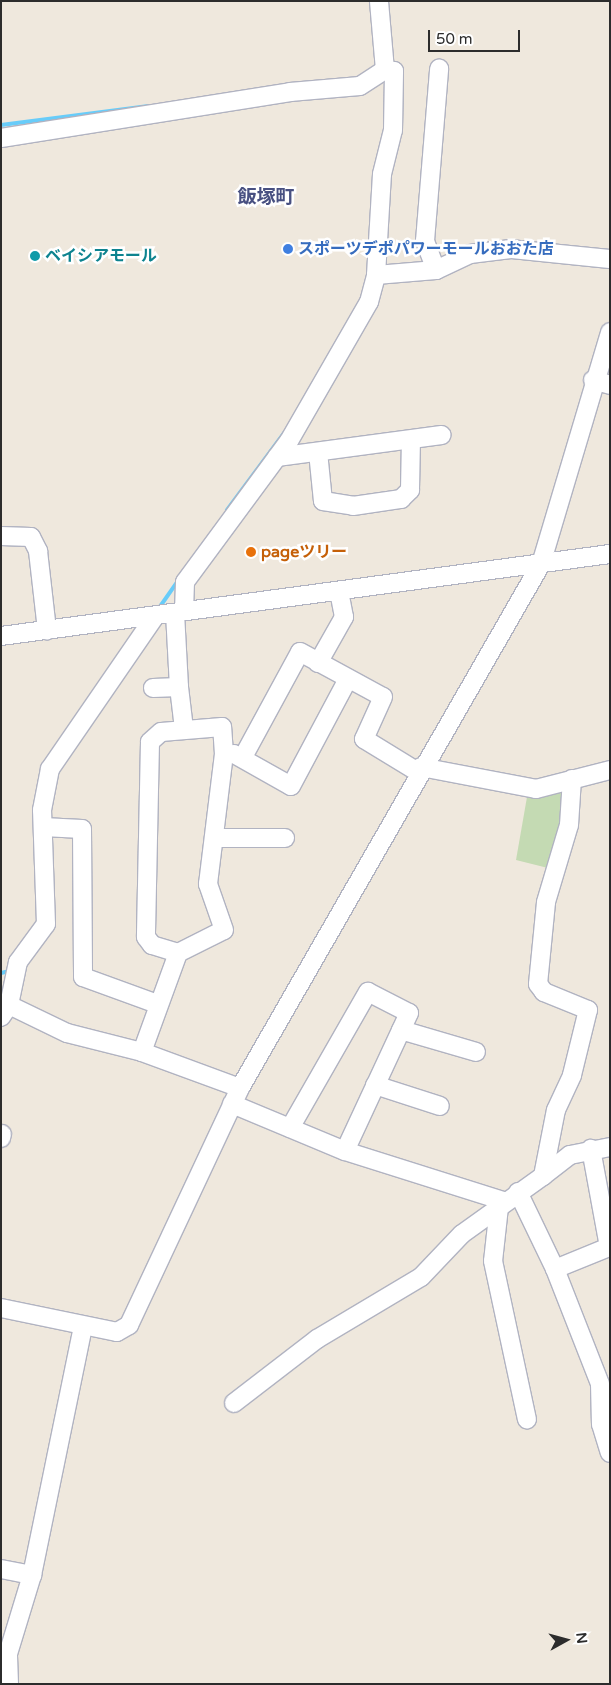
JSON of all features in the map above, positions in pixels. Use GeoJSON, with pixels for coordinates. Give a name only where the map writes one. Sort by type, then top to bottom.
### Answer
{"type":"FeatureCollection","features":[{"type":"Feature","properties":{"kind":"street"},"geometry":{"type":"LineString","coordinates":[[184,729],[179,687],[179,612],[185,582],[277,457],[351,336],[369,302],[376,275],[382,174],[393,130],[388,70],[379,1]]}},
{"type":"Feature","properties":{"kind":"street"},"geometry":{"type":"LineString","coordinates":[[436,270],[425,241],[439,69]]}},
{"type":"Feature","properties":{"kind":"street"},"geometry":{"type":"LineString","coordinates":[[1,138],[290,92],[360,86],[388,70]]}},
{"type":"Feature","properties":{"kind":"street"},"geometry":{"type":"LineString","coordinates":[[376,275],[436,270],[470,254],[511,249],[610,259]]}},
{"type":"Feature","properties":{"kind":"street"},"geometry":{"type":"LineString","coordinates":[[1,1308],[117,1332],[129,1325],[240,1088],[419,770],[466,700],[541,564],[602,382],[610,332]]}},
{"type":"Feature","properties":{"kind":"street"},"geometry":{"type":"LineString","coordinates":[[277,457],[442,436]]}},
{"type":"Feature","properties":{"kind":"street"},"geometry":{"type":"LineString","coordinates":[[318,452],[322,501],[353,506],[401,499],[410,490],[411,440]]}},
{"type":"Feature","properties":{"kind":"street"},"geometry":{"type":"LineString","coordinates":[[1,536],[31,537],[38,551],[47,630]]}},
{"type":"Feature","properties":{"kind":"street"},"geometry":{"type":"LineString","coordinates":[[1,636],[340,592],[610,554]]}},
{"type":"Feature","properties":{"kind":"street"},"geometry":{"type":"LineString","coordinates":[[318,662],[344,617],[340,592]]}},
{"type":"Feature","properties":{"kind":"street"},"geometry":{"type":"LineString","coordinates":[[156,616],[50,769],[43,797],[46,924],[18,962],[5,1011],[67,1032],[142,1052],[240,1088]]}},
{"type":"Feature","properties":{"kind":"street"},"geometry":{"type":"LineString","coordinates":[[243,758],[300,652],[383,697],[364,739],[419,770],[516,788],[536,789],[610,770]]}},
{"type":"Feature","properties":{"kind":"street"},"geometry":{"type":"LineString","coordinates":[[224,754],[243,758],[291,786],[348,679]]}},
{"type":"Feature","properties":{"kind":"street"},"geometry":{"type":"LineString","coordinates":[[153,688],[179,687]]}},
{"type":"Feature","properties":{"kind":"street"},"geometry":{"type":"LineString","coordinates":[[142,1052],[157,1004],[178,953],[224,930],[208,888],[224,754],[222,727],[156,733],[150,742],[146,937],[152,946],[178,953]]}},
{"type":"Feature","properties":{"kind":"street"},"geometry":{"type":"LineString","coordinates":[[543,1176],[556,1110],[572,1075],[588,1010],[544,992],[538,984],[546,902],[570,825],[572,779]]}},
{"type":"Feature","properties":{"kind":"street"},"geometry":{"type":"LineString","coordinates":[[43,827],[82,829],[83,977],[157,1004]]}},
{"type":"Feature","properties":{"kind":"street"},"geometry":{"type":"LineString","coordinates":[[214,838],[286,838]]}},
{"type":"Feature","properties":{"kind":"street"},"geometry":{"type":"LineString","coordinates":[[290,1128],[368,992],[409,1014],[345,1151]]}},
{"type":"Feature","properties":{"kind":"street"},"geometry":{"type":"LineString","coordinates":[[401,1030],[476,1052]]}},
{"type":"Feature","properties":{"kind":"street"},"geometry":{"type":"LineString","coordinates":[[375,1085],[440,1106]]}},
{"type":"Feature","properties":{"kind":"street"},"geometry":{"type":"LineString","coordinates":[[232,1104],[345,1151],[507,1200],[555,1269],[600,1384],[601,1424],[610,1453]]}},
{"type":"Feature","properties":{"kind":"street"},"geometry":{"type":"LineString","coordinates":[[234,1404],[317,1339],[421,1277],[462,1234],[570,1155],[591,1149],[610,1147]]}},
{"type":"Feature","properties":{"kind":"street"},"geometry":{"type":"LineString","coordinates":[[555,1269],[609,1248],[591,1149]]}},
{"type":"Feature","properties":{"kind":"street"},"geometry":{"type":"LineString","coordinates":[[507,1200],[493,1261],[527,1419]]}},
{"type":"Feature","properties":{"kind":"street"},"geometry":{"type":"LineString","coordinates":[[10,1684],[8,1654],[32,1574],[83,1326]]}},
{"type":"Feature","properties":{"kind":"street"},"geometry":{"type":"LineString","coordinates":[[1,1569],[32,1574]]}},
{"type":"Feature","properties":{"kind":"green space"},"geometry":{"type":"Polygon","coordinates":[[[555,790],[570,791],[552,869],[516,860],[527,797],[555,790]]]}},
{"type":"Feature","properties":{"kind":"waterway"},"geometry":{"type":"LineString","coordinates":[[1,125],[149,106]]}},
{"type":"Feature","properties":{"kind":"waterway"},"geometry":{"type":"LineString","coordinates":[[227,510],[284,433]]}},
{"type":"Feature","properties":{"kind":"waterway"},"geometry":{"type":"LineString","coordinates":[[159,608],[178,581]]}},
{"type":"Feature","properties":{"kind":"waterway"},"geometry":{"type":"LineString","coordinates":[[1,973],[10,971]]}},
{"type":"Feature","properties":{"kind":"place","name":"スポーツデポパワーモールおおた店"},"geometry":{"type":"Point","coordinates":[288,249]}},
{"type":"Feature","properties":{"kind":"place","name":"ベイシアモール"},"geometry":{"type":"Point","coordinates":[35,256]}},
{"type":"Feature","properties":{"kind":"place","name":"pageツリー"},"geometry":{"type":"Point","coordinates":[251,552]}},
{"type":"Feature","properties":{"kind":"district","name":"飯塚町"},"geometry":{"type":"Point","coordinates":[266,198]}}]}
